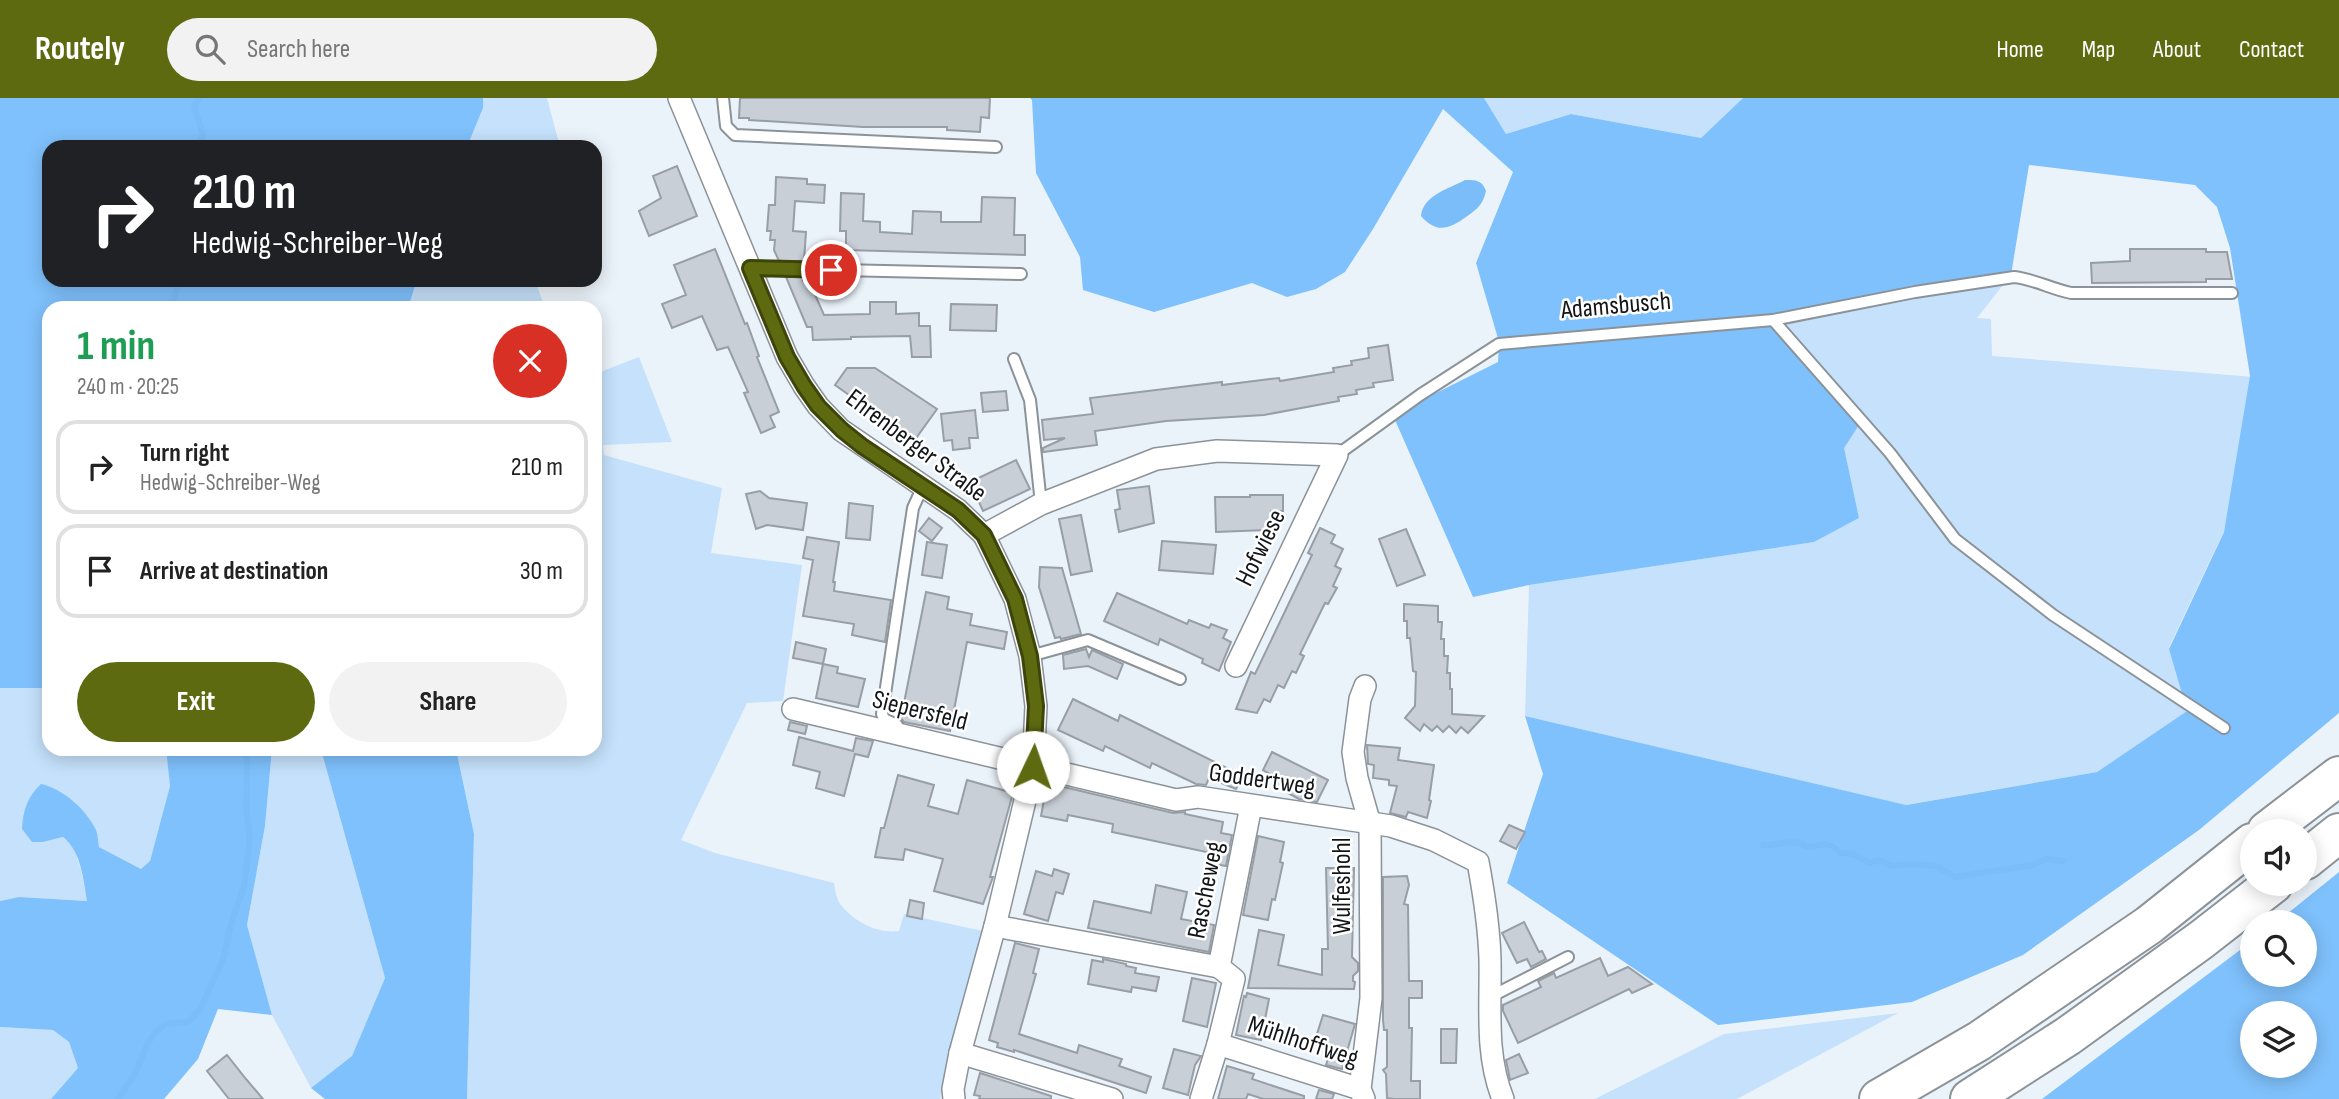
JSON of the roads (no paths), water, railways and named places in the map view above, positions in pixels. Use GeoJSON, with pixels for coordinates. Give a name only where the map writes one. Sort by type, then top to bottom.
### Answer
{"type":"FeatureCollection","features":[{"type":"Feature","properties":{"kind":"highway"},"geometry":{"type":"LineString","coordinates":[[2282,819],[2339,776]]}},
{"type":"Feature","properties":{"kind":"highway"},"geometry":{"type":"LineString","coordinates":[[1879,1099],[1979,1041],[2138,933],[2240,852]]}},
{"type":"Feature","properties":{"kind":"highway"},"geometry":{"type":"LineString","coordinates":[[1970,1099],[2068,1036],[2202,940],[2258,896]]}},
{"type":"Feature","properties":{"kind":"street","name":"Ehrenberger Straße"},"geometry":{"type":"LineString","coordinates":[[680,98],[787,357],[804,386],[818,406],[842,430],[958,510],[984,535],[1015,599],[1030,656],[1036,706],[1033,767],[995,926],[960,1053],[953,1089],[954,1099]]}},
{"type":"Feature","properties":{"kind":"street"},"geometry":{"type":"LineString","coordinates":[[984,535],[1041,504],[1156,459],[1217,451],[1337,455]]}},
{"type":"Feature","properties":{"kind":"street","name":"Hofwiese"},"geometry":{"type":"LineString","coordinates":[[1236,666],[1337,455]]}},
{"type":"Feature","properties":{"kind":"street","name":"Wulfeshohl"},"geometry":{"type":"LineString","coordinates":[[1362,1094],[1371,998],[1370,824],[1353,752],[1360,699],[1365,685]]}},
{"type":"Feature","properties":{"kind":"street","name":"Siepersfeld"},"geometry":{"type":"LineString","coordinates":[[793,709],[1033,767]]}},
{"type":"Feature","properties":{"kind":"street","name":"Goddertweg"},"geometry":{"type":"LineString","coordinates":[[1033,767],[1176,800],[1198,797],[1391,826],[1434,840],[1478,862],[1490,957],[1490,997]]}},
{"type":"Feature","properties":{"kind":"street","name":"Rascheweg"},"geometry":{"type":"LineString","coordinates":[[1201,1099],[1234,979],[1219,967],[1251,806]]}},
{"type":"Feature","properties":{"kind":"street"},"geometry":{"type":"LineString","coordinates":[[995,926],[1219,967]]}},
{"type":"Feature","properties":{"kind":"street"},"geometry":{"type":"LineString","coordinates":[[1490,997],[1490,1041],[1497,1083],[1503,1099]]}},
{"type":"Feature","properties":{"kind":"street","name":"Mühlhoffweg"},"geometry":{"type":"LineString","coordinates":[[1218,1044],[1362,1094]]}},
{"type":"Feature","properties":{"kind":"street"},"geometry":{"type":"LineString","coordinates":[[960,1053],[1112,1099]]}},
{"type":"Feature","properties":{"kind":"lane"},"geometry":{"type":"LineString","coordinates":[[723,98],[726,126],[735,135],[996,147]]}},
{"type":"Feature","properties":{"kind":"lane"},"geometry":{"type":"LineString","coordinates":[[750,268],[1021,274]]}},
{"type":"Feature","properties":{"kind":"lane","name":"Adamsbusch"},"geometry":{"type":"LineString","coordinates":[[1337,455],[1420,395],[1499,344],[1773,320],[2014,276],[2071,293],[2232,293]]}},
{"type":"Feature","properties":{"kind":"lane"},"geometry":{"type":"LineString","coordinates":[[1773,320],[1890,453],[1955,539],[2053,615],[2224,729]]}},
{"type":"Feature","properties":{"kind":"lane"},"geometry":{"type":"LineString","coordinates":[[1014,359],[1030,400],[1041,504]]}},
{"type":"Feature","properties":{"kind":"lane"},"geometry":{"type":"LineString","coordinates":[[923,486],[913,508],[882,714],[890,724],[1000,749],[1033,767]]}},
{"type":"Feature","properties":{"kind":"lane"},"geometry":{"type":"LineString","coordinates":[[1030,656],[1087,640],[1180,679]]}},
{"type":"Feature","properties":{"kind":"lane"},"geometry":{"type":"LineString","coordinates":[[1490,997],[1568,957]]}},
{"type":"Feature","properties":{"kind":"waterway"},"geometry":{"type":"LineString","coordinates":[[199,98],[194,106],[203,135],[200,140]]}},
{"type":"Feature","properties":{"kind":"waterway"},"geometry":{"type":"LineString","coordinates":[[174,301],[177,287]]}},
{"type":"Feature","properties":{"kind":"waterway"},"geometry":{"type":"LineString","coordinates":[[118,1099],[135,1074],[156,1031],[166,1024],[188,1022],[200,1009],[223,960],[231,924],[244,886],[250,837],[246,811],[246,756]]}},
{"type":"Feature","properties":{"kind":"waterway"},"geometry":{"type":"LineString","coordinates":[[1763,845],[1791,842],[1808,847],[1826,844],[1841,853],[1853,854],[1870,863],[1878,860],[1892,866],[1936,866],[1955,877],[2033,865],[2046,859],[2063,861]]}}]}
